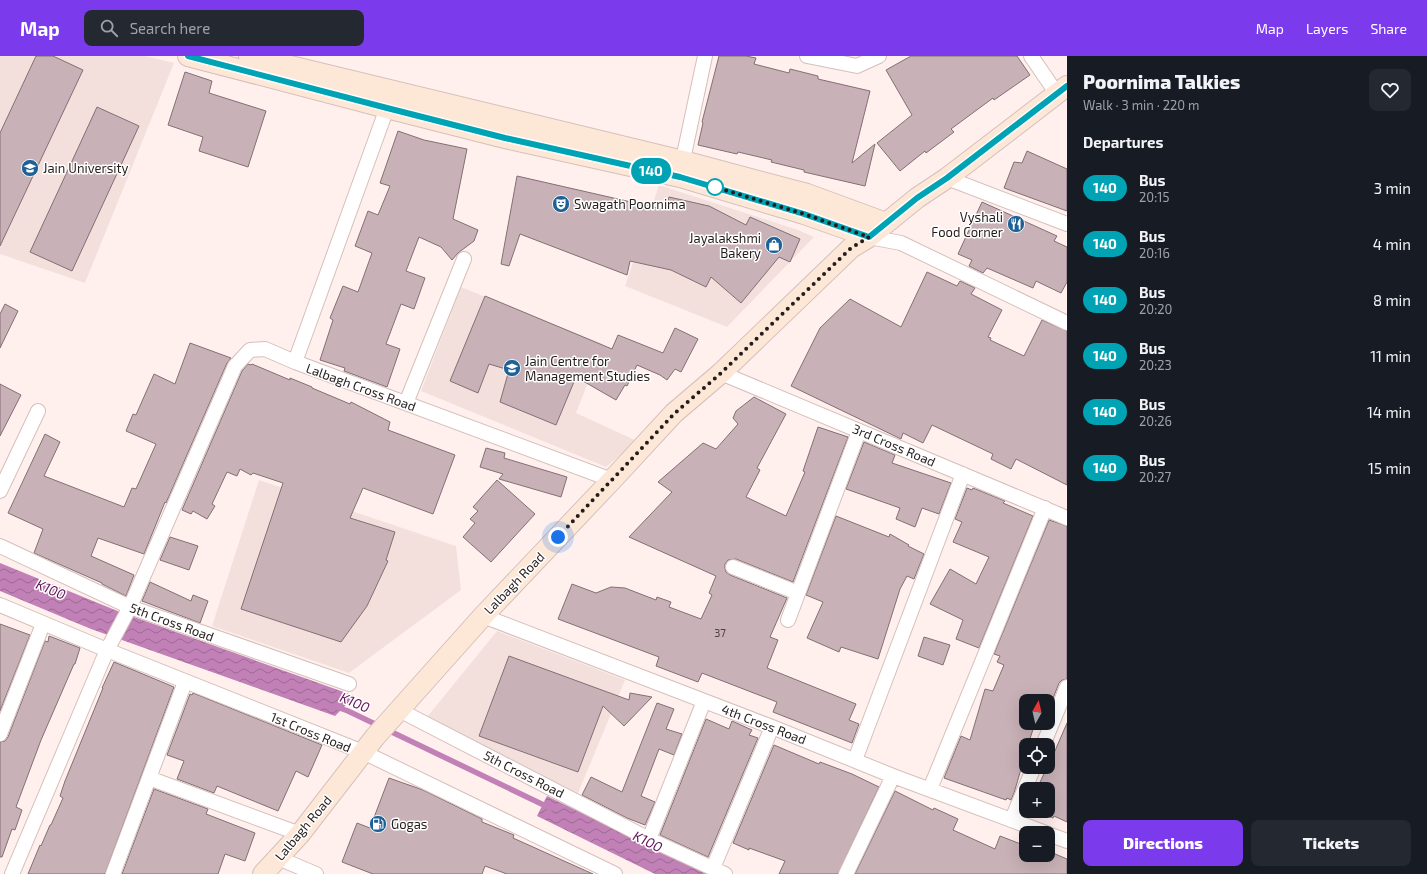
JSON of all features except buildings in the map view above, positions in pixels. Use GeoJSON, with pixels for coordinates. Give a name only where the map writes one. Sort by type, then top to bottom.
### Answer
{"type":"FeatureCollection","features":[{"type":"Feature","properties":{"kind":"main road"},"geometry":{"type":"LineString","coordinates":[[188,56],[505,138],[681,169],[807,194],[886,223]]}},
{"type":"Feature","properties":{"kind":"main road"},"geometry":{"type":"LineString","coordinates":[[249,56],[681,169],[869,237]]}},
{"type":"Feature","properties":{"kind":"main road","name":"Lalbagh Road"},"geometry":{"type":"LineString","coordinates":[[263,874],[300,834],[363,752],[399,710],[483,616],[674,414],[721,373],[851,248],[869,237],[917,198],[947,178],[1062,90]]}},
{"type":"Feature","properties":{"kind":"street"},"geometry":{"type":"LineString","coordinates":[[681,169],[705,56]]}},
{"type":"Feature","properties":{"kind":"street"},"geometry":{"type":"LineString","coordinates":[[807,56],[858,66],[879,56]]}},
{"type":"Feature","properties":{"kind":"street"},"geometry":{"type":"LineString","coordinates":[[1031,56],[1062,90]]}},
{"type":"Feature","properties":{"kind":"street","name":"Lalbagh Cross Road"},"geometry":{"type":"LineString","coordinates":[[387,108],[296,362],[612,480]]}},
{"type":"Feature","properties":{"kind":"street"},"geometry":{"type":"LineString","coordinates":[[947,178],[1067,224]]}},
{"type":"Feature","properties":{"kind":"street"},"geometry":{"type":"LineString","coordinates":[[869,237],[901,243],[1067,323]]}},
{"type":"Feature","properties":{"kind":"street"},"geometry":{"type":"LineString","coordinates":[[406,404],[464,259]]}},
{"type":"Feature","properties":{"kind":"street"},"geometry":{"type":"LineString","coordinates":[[12,874],[107,650],[128,610],[235,366],[250,350],[265,349],[296,362]]}},
{"type":"Feature","properties":{"kind":"street","name":"3rd Cross Road"},"geometry":{"type":"LineString","coordinates":[[721,373],[1067,518]]}},
{"type":"Feature","properties":{"kind":"street"},"geometry":{"type":"LineString","coordinates":[[0,491],[38,411]]}},
{"type":"Feature","properties":{"kind":"street"},"geometry":{"type":"LineString","coordinates":[[788,620],[859,430]]}},
{"type":"Feature","properties":{"kind":"street"},"geometry":{"type":"LineString","coordinates":[[854,760],[963,474]]}},
{"type":"Feature","properties":{"kind":"street"},"geometry":{"type":"LineString","coordinates":[[930,789],[1044,508]]}},
{"type":"Feature","properties":{"kind":"street","name":"5th Cross Road"},"geometry":{"type":"LineString","coordinates":[[0,546],[128,610],[349,684]]}},
{"type":"Feature","properties":{"kind":"street"},"geometry":{"type":"LineString","coordinates":[[733,567],[798,593]]}},
{"type":"Feature","properties":{"kind":"street","name":"1st Cross Road"},"geometry":{"type":"LineString","coordinates":[[0,605],[185,682],[363,752],[608,872]]}},
{"type":"Feature","properties":{"kind":"street","name":"4th Cross Road"},"geometry":{"type":"LineString","coordinates":[[483,616],[772,727],[893,776],[1028,826]]}},
{"type":"Feature","properties":{"kind":"street"},"geometry":{"type":"LineString","coordinates":[[0,734],[43,624]]}},
{"type":"Feature","properties":{"kind":"street"},"geometry":{"type":"LineString","coordinates":[[113,874],[185,682]]}},
{"type":"Feature","properties":{"kind":"street"},"geometry":{"type":"LineString","coordinates":[[1046,738],[1067,687]]}},
{"type":"Feature","properties":{"kind":"street"},"geometry":{"type":"LineString","coordinates":[[649,839],[704,701]]}},
{"type":"Feature","properties":{"kind":"street","name":"5th Cross Road"},"geometry":{"type":"LineString","coordinates":[[399,710],[649,839],[719,871]]}},
{"type":"Feature","properties":{"kind":"street"},"geometry":{"type":"LineString","coordinates":[[719,871],[772,727]]}},
{"type":"Feature","properties":{"kind":"street"},"geometry":{"type":"LineString","coordinates":[[1012,820],[1031,774]]}},
{"type":"Feature","properties":{"kind":"street"},"geometry":{"type":"LineString","coordinates":[[846,874],[893,776]]}},
{"type":"Feature","properties":{"kind":"street"},"geometry":{"type":"LineString","coordinates":[[149,778],[300,834]]}},
{"type":"Feature","properties":{"kind":"street","name":"4th Cross Road"},"geometry":{"type":"LineString","coordinates":[[1055,836],[1067,841]]}},
{"type":"Feature","properties":{"kind":"street"},"geometry":{"type":"LineString","coordinates":[[278,858],[316,874]]}},
{"type":"Feature","properties":{"kind":"shaded area"},"geometry":{"type":"Polygon","coordinates":[[[0,56],[145,56],[174,63],[85,283],[0,254],[0,56]]]}},
{"type":"Feature","properties":{"kind":"shaded area"},"geometry":{"type":"Polygon","coordinates":[[[659,185],[798,230],[814,237],[727,327],[625,286],[659,185]]]}},
{"type":"Feature","properties":{"kind":"shaded area","name":"Jain Centre for Management Studies"},"geometry":{"type":"Polygon","coordinates":[[[461,287],[603,344],[576,413],[637,441],[606,467],[421,391],[461,287]]]}},
{"type":"Feature","properties":{"kind":"shaded area"},"geometry":{"type":"Polygon","coordinates":[[[259,480],[456,546],[461,590],[349,673],[212,626],[259,480]]]}},
{"type":"Feature","properties":{"kind":"shaded area"},"geometry":{"type":"Polygon","coordinates":[[[497,631],[625,680],[576,798],[427,717],[497,631]]]}},
{"type":"Feature","properties":{"kind":"water","name":"K100"},"geometry":{"type":"Polygon","coordinates":[[[0,563],[120,612],[355,696],[335,716],[91,629],[0,591],[0,563]]]}},
{"type":"Feature","properties":{"kind":"water","name":"K100"},"geometry":{"type":"Polygon","coordinates":[[[547,796],[707,874],[655,874],[537,816],[547,796]]]}},
{"type":"Feature","properties":{"kind":"waterway","name":"K100"},"geometry":{"type":"LineString","coordinates":[[337,707],[550,808]]}},
{"type":"Feature","properties":{"kind":"bus line","name":"140"},"geometry":{"type":"LineString","coordinates":[[188,56],[505,138],[680,177],[804,214],[869,237],[917,198],[947,178],[1067,86]]}},
{"type":"Feature","properties":{"kind":"place","name":"Jain University"},"geometry":{"type":"Point","coordinates":[30,168]}},
{"type":"Feature","properties":{"kind":"place","name":"Swagath Poornima"},"geometry":{"type":"Point","coordinates":[561,204]}},
{"type":"Feature","properties":{"kind":"place","name":"Vyshali Food Corner"},"geometry":{"type":"Point","coordinates":[1016,224]}},
{"type":"Feature","properties":{"kind":"place","name":"Jayalakshmi Bakery"},"geometry":{"type":"Point","coordinates":[774,245]}},
{"type":"Feature","properties":{"kind":"place","name":"Jain Centre for Management Studies"},"geometry":{"type":"Point","coordinates":[512,368]}},
{"type":"Feature","properties":{"kind":"place","name":"Gogas"},"geometry":{"type":"Point","coordinates":[378,824]}},
{"type":"Feature","properties":{"kind":"route"},"geometry":{"type":"LineString","coordinates":[[558,537],[674,414],[721,373],[851,248],[869,237],[804,214],[715,187]]}}]}
